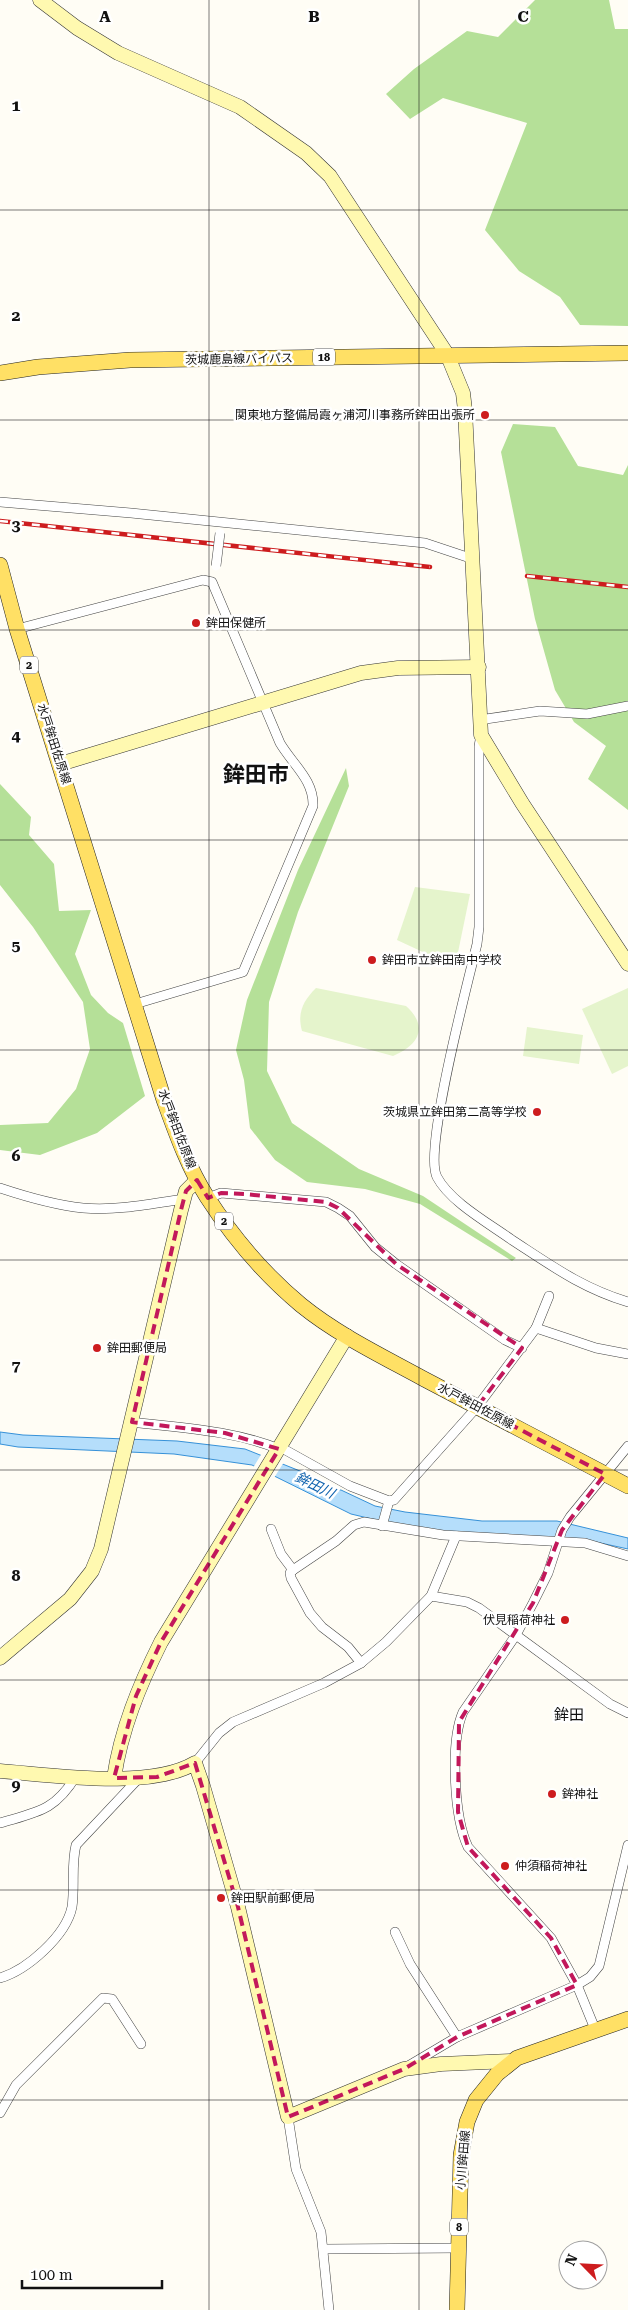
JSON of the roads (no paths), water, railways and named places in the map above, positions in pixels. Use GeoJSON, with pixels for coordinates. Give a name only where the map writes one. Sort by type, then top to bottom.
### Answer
{"type":"FeatureCollection","features":[{"type":"Feature","properties":{"kind":"main road","name":"茨城鹿島線バイパス"},"geometry":{"type":"LineString","coordinates":[[0,373],[38,367],[130,360],[448,354],[628,353]]}},
{"type":"Feature","properties":{"kind":"main road","name":"水戸鉾田佐原線"},"geometry":{"type":"LineString","coordinates":[[0,565],[18,629],[164,1100],[186,1158],[208,1198],[246,1248],[275,1280],[302,1305],[347,1336],[478,1408],[628,1486]]}},
{"type":"Feature","properties":{"kind":"main road","name":"小川鉾田線"},"geometry":{"type":"LineString","coordinates":[[457,2310],[461,2155],[467,2122],[476,2100],[482,2091],[512,2061],[522,2055],[628,2019]]}},
{"type":"Feature","properties":{"kind":"street"},"geometry":{"type":"LineString","coordinates":[[40,0],[54,12],[101,43],[240,107],[306,153],[340,188],[448,354],[463,393],[473,559],[481,735],[479,746],[479,927],[435,1141],[433,1158],[436,1176],[447,1190],[479,1217],[569,1279],[600,1293],[628,1302]]}},
{"type":"Feature","properties":{"kind":"street"},"geometry":{"type":"LineString","coordinates":[[0,502],[425,542],[473,559]]}},
{"type":"Feature","properties":{"kind":"street"},"geometry":{"type":"LineString","coordinates":[[135,1004],[242,972],[313,806],[313,794],[305,778],[290,760],[280,743],[212,582],[216,566],[221,522]]}},
{"type":"Feature","properties":{"kind":"street"},"geometry":{"type":"LineString","coordinates":[[18,629],[203,580],[212,582]]}},
{"type":"Feature","properties":{"kind":"street"},"geometry":{"type":"LineString","coordinates":[[60,764],[340,678],[381,669],[478,667]]}},
{"type":"Feature","properties":{"kind":"street"},"geometry":{"type":"LineString","coordinates":[[479,720],[540,711],[587,714],[628,706]]}},
{"type":"Feature","properties":{"kind":"street"},"geometry":{"type":"LineString","coordinates":[[481,735],[522,804],[628,964]]}},
{"type":"Feature","properties":{"kind":"street"},"geometry":{"type":"LineString","coordinates":[[0,1658],[70,1599],[92,1571],[101,1549],[123,1461],[184,1199],[190,1186],[197,1180]]}},
{"type":"Feature","properties":{"kind":"street"},"geometry":{"type":"LineString","coordinates":[[0,1188],[35,1200],[85,1208],[140,1205],[184,1199]]}},
{"type":"Feature","properties":{"kind":"street"},"geometry":{"type":"LineString","coordinates":[[208,1198],[221,1193],[326,1202],[350,1216],[375,1247],[396,1264],[505,1340],[522,1348]]}},
{"type":"Feature","properties":{"kind":"street"},"geometry":{"type":"LineString","coordinates":[[131,1424],[225,1433],[254,1439],[350,1486],[389,1502],[402,1494],[478,1408],[536,1328],[548,1296]]}},
{"type":"Feature","properties":{"kind":"street"},"geometry":{"type":"LineString","coordinates":[[536,1328],[596,1348],[628,1354]]}},
{"type":"Feature","properties":{"kind":"street"},"geometry":{"type":"LineString","coordinates":[[114,1778],[126,1726],[146,1671],[173,1620],[347,1336]]}},
{"type":"Feature","properties":{"kind":"street"},"geometry":{"type":"LineString","coordinates":[[595,2029],[576,1985],[551,1938],[468,1847],[458,1812],[456,1738],[459,1722],[516,1635],[548,1573],[559,1539],[570,1517],[628,1446]]}},
{"type":"Feature","properties":{"kind":"street"},"geometry":{"type":"LineString","coordinates":[[383,1524],[389,1502]]}},
{"type":"Feature","properties":{"kind":"street"},"geometry":{"type":"LineString","coordinates":[[362,1663],[348,1647],[322,1627],[310,1613],[290,1573],[336,1541],[354,1525],[364,1522],[383,1524],[456,1536],[559,1539],[595,1545],[628,1556]]}},
{"type":"Feature","properties":{"kind":"street"},"geometry":{"type":"LineString","coordinates":[[271,1529],[281,1554],[293,1570]]}},
{"type":"Feature","properties":{"kind":"street"},"geometry":{"type":"LineString","coordinates":[[0,1771],[139,1778],[182,1771],[195,1763],[219,1733],[233,1722],[324,1683],[362,1663],[408,1622],[431,1596],[456,1536]]}},
{"type":"Feature","properties":{"kind":"street"},"geometry":{"type":"LineString","coordinates":[[431,1596],[467,1602],[479,1608],[610,1704],[628,1713]]}},
{"type":"Feature","properties":{"kind":"street"},"geometry":{"type":"LineString","coordinates":[[195,1763],[238,1907],[288,2117],[296,2168],[321,2232],[329,2310]]}},
{"type":"Feature","properties":{"kind":"street"},"geometry":{"type":"LineString","coordinates":[[0,1823],[35,1813],[53,1805],[66,1793],[76,1776]]}},
{"type":"Feature","properties":{"kind":"street"},"geometry":{"type":"LineString","coordinates":[[0,1978],[13,1974],[29,1964],[64,1926],[72,1905],[76,1844],[139,1778]]}},
{"type":"Feature","properties":{"kind":"street"},"geometry":{"type":"LineString","coordinates":[[288,2117],[404,2069],[457,2037],[576,1985],[590,1977],[599,1966],[628,1845]]}},
{"type":"Feature","properties":{"kind":"street"},"geometry":{"type":"LineString","coordinates":[[395,1932],[410,1964],[457,2037]]}},
{"type":"Feature","properties":{"kind":"street"},"geometry":{"type":"LineString","coordinates":[[0,2113],[16,2085],[103,1998],[112,1999],[141,2044]]}},
{"type":"Feature","properties":{"kind":"street"},"geometry":{"type":"LineString","coordinates":[[404,2069],[441,2064],[512,2061]]}},
{"type":"Feature","properties":{"kind":"street"},"geometry":{"type":"LineString","coordinates":[[324,2249],[459,2248]]}},
{"type":"Feature","properties":{"kind":"water","name":"鉾田川"},"geometry":{"type":"Polygon","coordinates":[[[0,1432],[23,1435],[177,1441],[245,1449],[310,1475],[332,1490],[341,1490],[375,1506],[405,1512],[482,1521],[557,1521],[628,1538],[628,1549],[596,1542],[423,1531],[351,1514],[252,1465],[174,1454],[18,1447],[0,1444],[0,1432]]]}},
{"type":"Feature","properties":{"kind":"railway"},"geometry":{"type":"LineString","coordinates":[[0,521],[430,567]]}},
{"type":"Feature","properties":{"kind":"railway"},"geometry":{"type":"LineString","coordinates":[[527,576],[628,587]]}},
{"type":"Feature","properties":{"kind":"place","name":"関東地方整備局霞ヶ浦河川事務所鉾田出張所"},"geometry":{"type":"Point","coordinates":[485,415]}},
{"type":"Feature","properties":{"kind":"place","name":"鉾田保健所"},"geometry":{"type":"Point","coordinates":[196,623]}},
{"type":"Feature","properties":{"kind":"place","name":"鉾田市立鉾田南中学校"},"geometry":{"type":"Point","coordinates":[372,960]}},
{"type":"Feature","properties":{"kind":"place","name":"茨城県立鉾田第二高等学校"},"geometry":{"type":"Point","coordinates":[537,1112]}},
{"type":"Feature","properties":{"kind":"place","name":"鉾田郵便局"},"geometry":{"type":"Point","coordinates":[97,1348]}},
{"type":"Feature","properties":{"kind":"place","name":"伏見稲荷神社"},"geometry":{"type":"Point","coordinates":[565,1620]}},
{"type":"Feature","properties":{"kind":"place","name":"鉾神社"},"geometry":{"type":"Point","coordinates":[552,1794]}},
{"type":"Feature","properties":{"kind":"place","name":"仲須稲荷神社"},"geometry":{"type":"Point","coordinates":[505,1866]}},
{"type":"Feature","properties":{"kind":"place","name":"鉾田駅前郵便局"},"geometry":{"type":"Point","coordinates":[221,1898]}},
{"type":"Feature","properties":{"kind":"district","name":"鉾田市"},"geometry":{"type":"Point","coordinates":[256,774]}},
{"type":"Feature","properties":{"kind":"district","name":"鉾田"},"geometry":{"type":"Point","coordinates":[569,1715]}}]}
